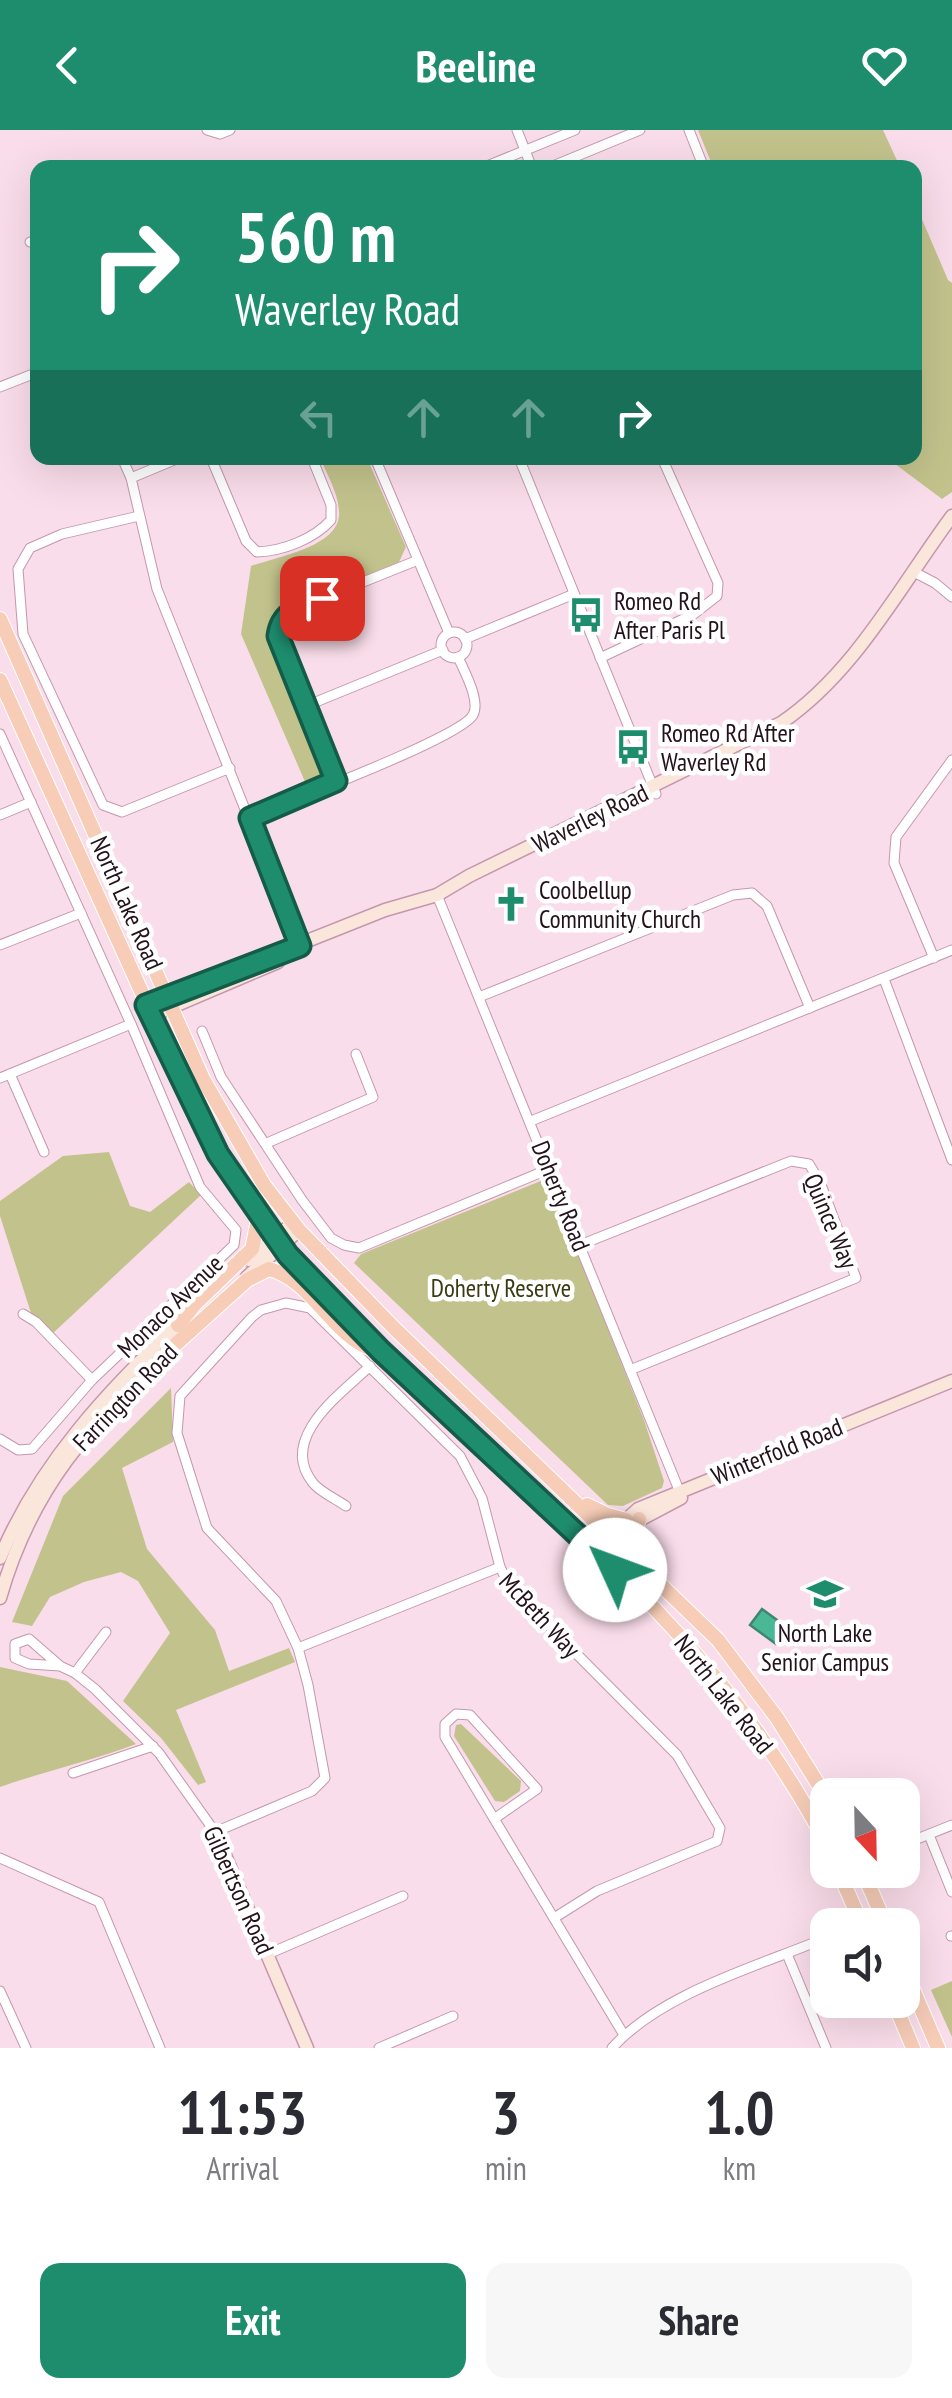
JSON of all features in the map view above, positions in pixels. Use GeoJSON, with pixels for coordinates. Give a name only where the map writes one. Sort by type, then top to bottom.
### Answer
{"type":"FeatureCollection","features":[{"type":"Feature","properties":{"kind":"main road","name":"Waverley Road"},"geometry":{"type":"LineString","coordinates":[[149,1011],[385,910],[439,899],[655,790],[763,742],[808,712],[853,664],[952,516]]}},
{"type":"Feature","properties":{"kind":"main road","name":"Waverley Road"},"geometry":{"type":"LineString","coordinates":[[917,570],[952,528]]}},
{"type":"Feature","properties":{"kind":"main road","name":"North Lake Road"},"geometry":{"type":"LineString","coordinates":[[0,619],[214,1102],[247,1160],[296,1226],[394,1328],[718,1640],[778,1718],[815,1778]]}},
{"type":"Feature","properties":{"kind":"main road","name":"North Lake Road"},"geometry":{"type":"LineString","coordinates":[[0,680],[218,1154],[259,1215],[278,1241],[381,1351],[615,1570],[692,1650],[758,1730],[810,1814]]}},
{"type":"Feature","properties":{"kind":"main road"},"geometry":{"type":"LineString","coordinates":[[178,1325],[194,1304],[252,1249],[259,1215]]}},
{"type":"Feature","properties":{"kind":"main road","name":"Farrington Road"},"geometry":{"type":"LineString","coordinates":[[0,1558],[22,1512],[63,1447],[178,1325],[296,1226]]}},
{"type":"Feature","properties":{"kind":"main road","name":"Farrington Road"},"geometry":{"type":"LineString","coordinates":[[2,1586],[32,1514],[63,1463],[97,1420],[278,1241]]}},
{"type":"Feature","properties":{"kind":"main road"},"geometry":{"type":"LineString","coordinates":[[166,1353],[252,1276],[269,1270],[289,1278],[358,1343],[381,1351]]}},
{"type":"Feature","properties":{"kind":"main road","name":"Winterfold Road"},"geometry":{"type":"LineString","coordinates":[[584,1541],[621,1534],[632,1519],[681,1494],[952,1381]]}},
{"type":"Feature","properties":{"kind":"main road","name":"Winterfold Road"},"geometry":{"type":"LineString","coordinates":[[681,1494],[952,1389]]}},
{"type":"Feature","properties":{"kind":"main road"},"geometry":{"type":"LineString","coordinates":[[573,1497],[608,1516],[632,1519],[639,1562]]}},
{"type":"Feature","properties":{"kind":"main road"},"geometry":{"type":"LineString","coordinates":[[612,1536],[615,1570]]}},
{"type":"Feature","properties":{"kind":"main road","name":"Gilbertson Road"},"geometry":{"type":"LineString","coordinates":[[215,1832],[307,2048]]}},
{"type":"Feature","properties":{"kind":"main road"},"geometry":{"type":"LineString","coordinates":[[920,2006],[938,2048]]}},
{"type":"Feature","properties":{"kind":"main road"},"geometry":{"type":"LineString","coordinates":[[901,2018],[913,2048]]}},
{"type":"Feature","properties":{"kind":"street"},"geometry":{"type":"LineString","coordinates":[[207,130],[220,134],[230,130]]}},
{"type":"Feature","properties":{"kind":"street"},"geometry":{"type":"LineString","coordinates":[[517,130],[529,160]]}},
{"type":"Feature","properties":{"kind":"street"},"geometry":{"type":"LineString","coordinates":[[501,160],[575,130]]}},
{"type":"Feature","properties":{"kind":"street"},"geometry":{"type":"LineString","coordinates":[[567,160],[640,130]]}},
{"type":"Feature","properties":{"kind":"street"},"geometry":{"type":"LineString","coordinates":[[690,130],[701,160]]}},
{"type":"Feature","properties":{"kind":"street"},"geometry":{"type":"LineString","coordinates":[[0,387],[30,375]]}},
{"type":"Feature","properties":{"kind":"street"},"geometry":{"type":"LineString","coordinates":[[125,465],[157,589],[300,949]]}},
{"type":"Feature","properties":{"kind":"street"},"geometry":{"type":"LineString","coordinates":[[130,478],[162,465]]}},
{"type":"Feature","properties":{"kind":"street"},"geometry":{"type":"LineString","coordinates":[[215,465],[246,541],[257,552],[272,551],[320,532],[331,520],[331,505],[315,465]]}},
{"type":"Feature","properties":{"kind":"street"},"geometry":{"type":"LineString","coordinates":[[378,465],[449,634]]}},
{"type":"Feature","properties":{"kind":"street"},"geometry":{"type":"LineString","coordinates":[[522,465],[655,790]]}},
{"type":"Feature","properties":{"kind":"street"},"geometry":{"type":"LineString","coordinates":[[600,658],[694,614],[717,596],[718,584],[665,465]]}},
{"type":"Feature","properties":{"kind":"street"},"geometry":{"type":"LineString","coordinates":[[140,516],[62,534],[30,548],[18,569],[24,634],[102,804],[122,812],[230,768]]}},
{"type":"Feature","properties":{"kind":"street"},"geometry":{"type":"LineString","coordinates":[[336,781],[278,636],[280,622],[290,611],[418,560]]}},
{"type":"Feature","properties":{"kind":"street"},"geometry":{"type":"LineString","coordinates":[[917,570],[952,597]]}},
{"type":"Feature","properties":{"kind":"street"},"geometry":{"type":"LineString","coordinates":[[465,640],[574,594]]}},
{"type":"Feature","properties":{"kind":"street"},"geometry":{"type":"LineString","coordinates":[[457,633],[465,640],[466,650],[458,657],[448,656],[442,650],[442,640],[449,634],[457,633]]}},
{"type":"Feature","properties":{"kind":"street"},"geometry":{"type":"LineString","coordinates":[[306,706],[442,650]]}},
{"type":"Feature","properties":{"kind":"street"},"geometry":{"type":"LineString","coordinates":[[250,818],[450,733],[469,720],[475,704],[458,657]]}},
{"type":"Feature","properties":{"kind":"street","name":"Monaco Avenue"},"geometry":{"type":"LineString","coordinates":[[0,734],[132,1024],[200,1188],[236,1230],[234,1245],[92,1380],[32,1449],[18,1450],[0,1439]]}},
{"type":"Feature","properties":{"kind":"street"},"geometry":{"type":"LineString","coordinates":[[934,958],[894,864],[896,838],[952,760]]}},
{"type":"Feature","properties":{"kind":"street"},"geometry":{"type":"LineString","coordinates":[[0,815],[31,802]]}},
{"type":"Feature","properties":{"kind":"street"},"geometry":{"type":"LineString","coordinates":[[479,997],[733,895],[752,893],[766,906],[810,1008]]}},
{"type":"Feature","properties":{"kind":"street","name":"Doherty Road"},"geometry":{"type":"LineString","coordinates":[[439,899],[681,1494]]}},
{"type":"Feature","properties":{"kind":"street"},"geometry":{"type":"LineString","coordinates":[[0,945],[81,913]]}},
{"type":"Feature","properties":{"kind":"street"},"geometry":{"type":"LineString","coordinates":[[531,1121],[952,950]]}},
{"type":"Feature","properties":{"kind":"street"},"geometry":{"type":"LineString","coordinates":[[884,979],[952,1160]]}},
{"type":"Feature","properties":{"kind":"street"},"geometry":{"type":"LineString","coordinates":[[44,1152],[5,1076],[132,1024]]}},
{"type":"Feature","properties":{"kind":"street"},"geometry":{"type":"LineString","coordinates":[[202,1031],[222,1077],[331,1238],[359,1248],[549,1170]]}},
{"type":"Feature","properties":{"kind":"street"},"geometry":{"type":"LineString","coordinates":[[267,1143],[373,1098],[356,1054]]}},
{"type":"Feature","properties":{"kind":"street","name":"Quince Way"},"geometry":{"type":"LineString","coordinates":[[580,1245],[791,1160],[809,1164],[820,1182],[856,1278],[630,1370]]}},
{"type":"Feature","properties":{"kind":"street"},"geometry":{"type":"LineString","coordinates":[[215,1832],[312,1791],[324,1778],[298,1648],[276,1602],[207,1528],[177,1433],[180,1396],[252,1317],[274,1305],[299,1304],[310,1308],[460,1456],[480,1494],[500,1567]]}},
{"type":"Feature","properties":{"kind":"street"},"geometry":{"type":"LineString","coordinates":[[23,1314],[36,1322],[92,1380]]}},
{"type":"Feature","properties":{"kind":"street"},"geometry":{"type":"LineString","coordinates":[[346,1506],[314,1484],[305,1468],[303,1439],[321,1413],[370,1366]]}},
{"type":"Feature","properties":{"kind":"street","name":"McBeth Way"},"geometry":{"type":"LineString","coordinates":[[298,1648],[500,1567],[508,1584],[524,1602],[677,1755],[720,1828],[717,1841],[597,1891],[554,1918]]}},
{"type":"Feature","properties":{"kind":"street"},"geometry":{"type":"LineString","coordinates":[[76,1673],[106,1632]]}},
{"type":"Feature","properties":{"kind":"street","name":"Gilbertson Road"},"geometry":{"type":"LineString","coordinates":[[60,1666],[30,1664],[15,1658],[14,1644],[29,1639],[60,1666],[76,1673],[153,1746],[215,1832]]}},
{"type":"Feature","properties":{"kind":"street"},"geometry":{"type":"LineString","coordinates":[[494,1819],[537,1789],[470,1715],[456,1714],[445,1724],[445,1737],[494,1819],[554,1918],[624,2035]]}},
{"type":"Feature","properties":{"kind":"street"},"geometry":{"type":"LineString","coordinates":[[73,1773],[153,1746]]}},
{"type":"Feature","properties":{"kind":"street"},"geometry":{"type":"LineString","coordinates":[[920,1838],[952,1825]]}},
{"type":"Feature","properties":{"kind":"street"},"geometry":{"type":"LineString","coordinates":[[928,1835],[950,1879],[952,1892]]}},
{"type":"Feature","properties":{"kind":"street"},"geometry":{"type":"LineString","coordinates":[[0,1858],[99,1902],[160,2048]]}},
{"type":"Feature","properties":{"kind":"street"},"geometry":{"type":"LineString","coordinates":[[268,1954],[403,1896]]}},
{"type":"Feature","properties":{"kind":"street"},"geometry":{"type":"LineString","coordinates":[[612,2048],[624,2035],[688,1995],[810,1944]]}},
{"type":"Feature","properties":{"kind":"street"},"geometry":{"type":"LineString","coordinates":[[787,1954],[826,2048]]}},
{"type":"Feature","properties":{"kind":"street"},"geometry":{"type":"LineString","coordinates":[[0,1992],[26,2048]]}},
{"type":"Feature","properties":{"kind":"street"},"geometry":{"type":"LineString","coordinates":[[379,2048],[454,2016]]}},
{"type":"Feature","properties":{"kind":"green space"},"geometry":{"type":"Polygon","coordinates":[[[698,130],[883,130],[897,160],[710,160],[698,130]]]}},
{"type":"Feature","properties":{"kind":"green space"},"geometry":{"type":"Polygon","coordinates":[[[922,219],[952,283],[952,492],[942,499],[896,465],[922,465],[922,219]]]}},
{"type":"Feature","properties":{"kind":"green space"},"geometry":{"type":"Polygon","coordinates":[[[323,465],[370,465],[406,547],[399,562],[297,603],[282,614],[283,633],[329,773],[306,784],[241,634],[251,566],[307,548],[330,533],[339,511],[323,465]]]}},
{"type":"Feature","properties":{"kind":"green space"},"geometry":{"type":"Polygon","coordinates":[[[109,1152],[130,1206],[150,1212],[189,1182],[201,1195],[51,1335],[31,1313],[0,1216],[0,1201],[63,1156],[109,1152]]]}},
{"type":"Feature","properties":{"kind":"green space","name":"Doherty Reserve"},"geometry":{"type":"Polygon","coordinates":[[[548,1178],[644,1420],[664,1481],[662,1488],[623,1506],[608,1505],[354,1263],[361,1254],[548,1178]]]}},
{"type":"Feature","properties":{"kind":"green space"},"geometry":{"type":"Polygon","coordinates":[[[171,1388],[173,1442],[122,1468],[147,1549],[215,1630],[229,1671],[289,1648],[295,1662],[176,1710],[206,1782],[198,1785],[161,1738],[123,1701],[170,1633],[138,1581],[121,1572],[84,1582],[50,1597],[32,1626],[12,1622],[63,1496],[171,1388]]]}},
{"type":"Feature","properties":{"kind":"green space"},"geometry":{"type":"Polygon","coordinates":[[[0,1667],[67,1681],[136,1744],[0,1787],[0,1667]]]}},
{"type":"Feature","properties":{"kind":"green space"},"geometry":{"type":"Polygon","coordinates":[[[461,1724],[521,1781],[520,1791],[504,1802],[495,1801],[454,1736],[456,1725],[461,1724]]]}},
{"type":"Feature","properties":{"kind":"green space"},"geometry":{"type":"Polygon","coordinates":[[[952,1981],[952,2037],[931,1990],[952,1981]]]}},
{"type":"Feature","properties":{"kind":"shaded area"},"geometry":{"type":"Polygon","coordinates":[[[762,1609],[788,1628],[776,1644],[750,1625],[762,1609]]]}},
{"type":"Feature","properties":{"kind":"place","name":"Romeo Rd After Paris Pl"},"geometry":{"type":"Point","coordinates":[586,615]}},
{"type":"Feature","properties":{"kind":"place","name":"Romeo Rd After Waverley Rd"},"geometry":{"type":"Point","coordinates":[633,747]}},
{"type":"Feature","properties":{"kind":"place","name":"Coolbellup Community Church"},"geometry":{"type":"Point","coordinates":[511,904]}},
{"type":"Feature","properties":{"kind":"place","name":"North Lake Senior Campus"},"geometry":{"type":"Point","coordinates":[825,1594]}},
{"type":"Feature","properties":{"kind":"route"},"geometry":{"type":"LineString","coordinates":[[322,598],[290,611],[280,622],[278,636],[336,781],[250,818],[300,946],[146,1005],[218,1154],[288,1255],[381,1351],[615,1570]]}}]}
